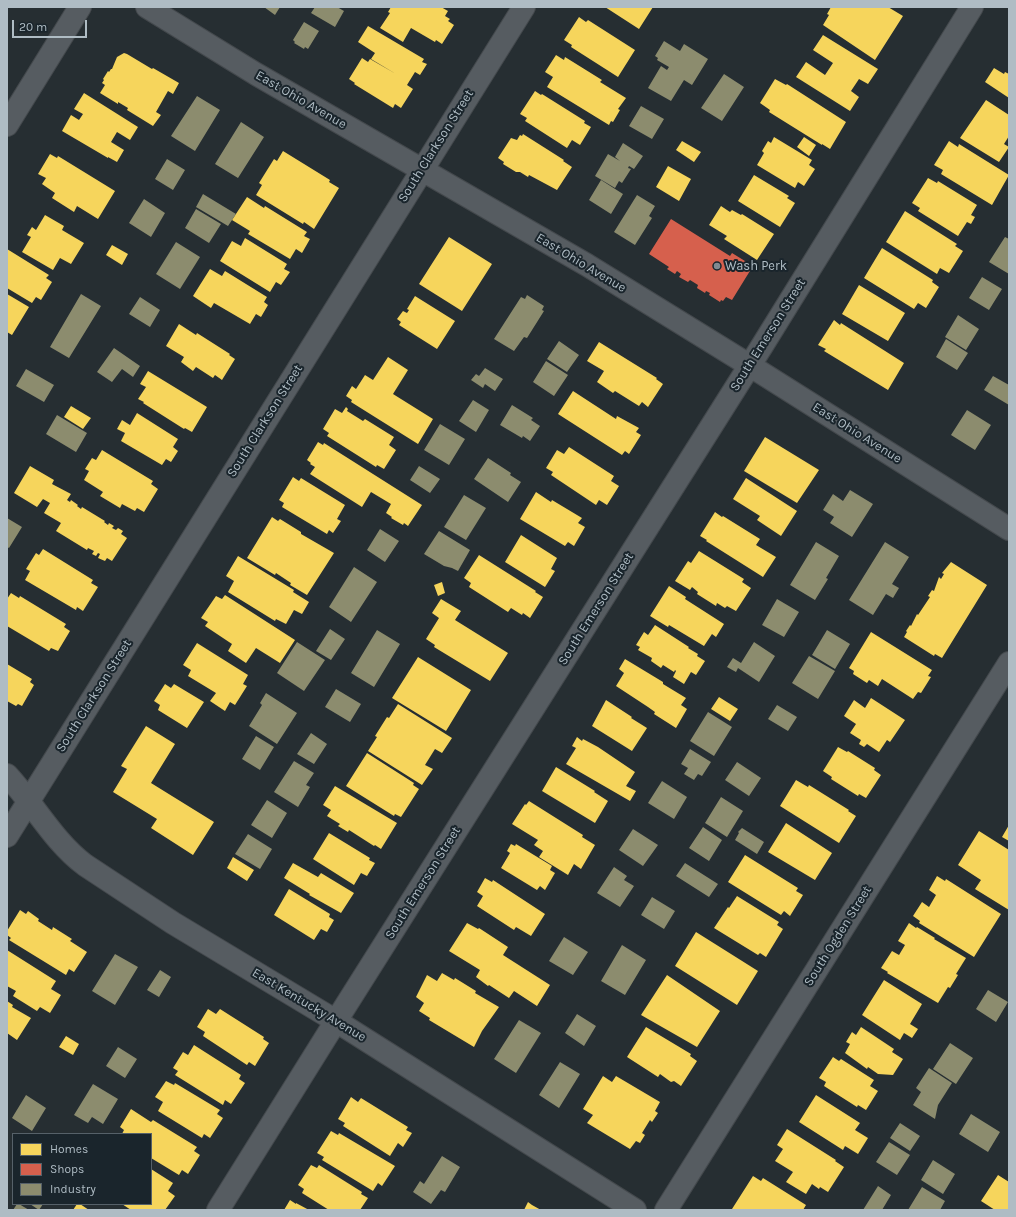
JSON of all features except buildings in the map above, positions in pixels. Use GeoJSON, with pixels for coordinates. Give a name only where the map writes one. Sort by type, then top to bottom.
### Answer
{"type":"FeatureCollection","features":[{"type":"Feature","properties":{"kind":"street"},"geometry":{"type":"LineString","coordinates":[[7,126],[80,7]]}},
{"type":"Feature","properties":{"kind":"street","name":"East Ohio Avenue"},"geometry":{"type":"LineString","coordinates":[[147,7],[256,74],[587,265],[750,365],[1009,529]]}},
{"type":"Feature","properties":{"kind":"street","name":"South Clarkson Street"},"geometry":{"type":"LineString","coordinates":[[7,836],[524,7]]}},
{"type":"Feature","properties":{"kind":"street","name":"South Emerson Street"},"geometry":{"type":"LineString","coordinates":[[218,1210],[750,365],[972,7]]}},
{"type":"Feature","properties":{"kind":"street","name":"South Ogden Street"},"geometry":{"type":"LineString","coordinates":[[666,1210],[1009,663]]}},
{"type":"Feature","properties":{"kind":"street","name":"East Kentucky Avenue"},"geometry":{"type":"LineString","coordinates":[[7,775],[63,846],[73,857],[84,865],[173,923],[336,1021],[635,1210]]}},
{"type":"Feature","properties":{"kind":"place","name":"Wash Perk"},"geometry":{"type":"Point","coordinates":[717,266]}}]}
